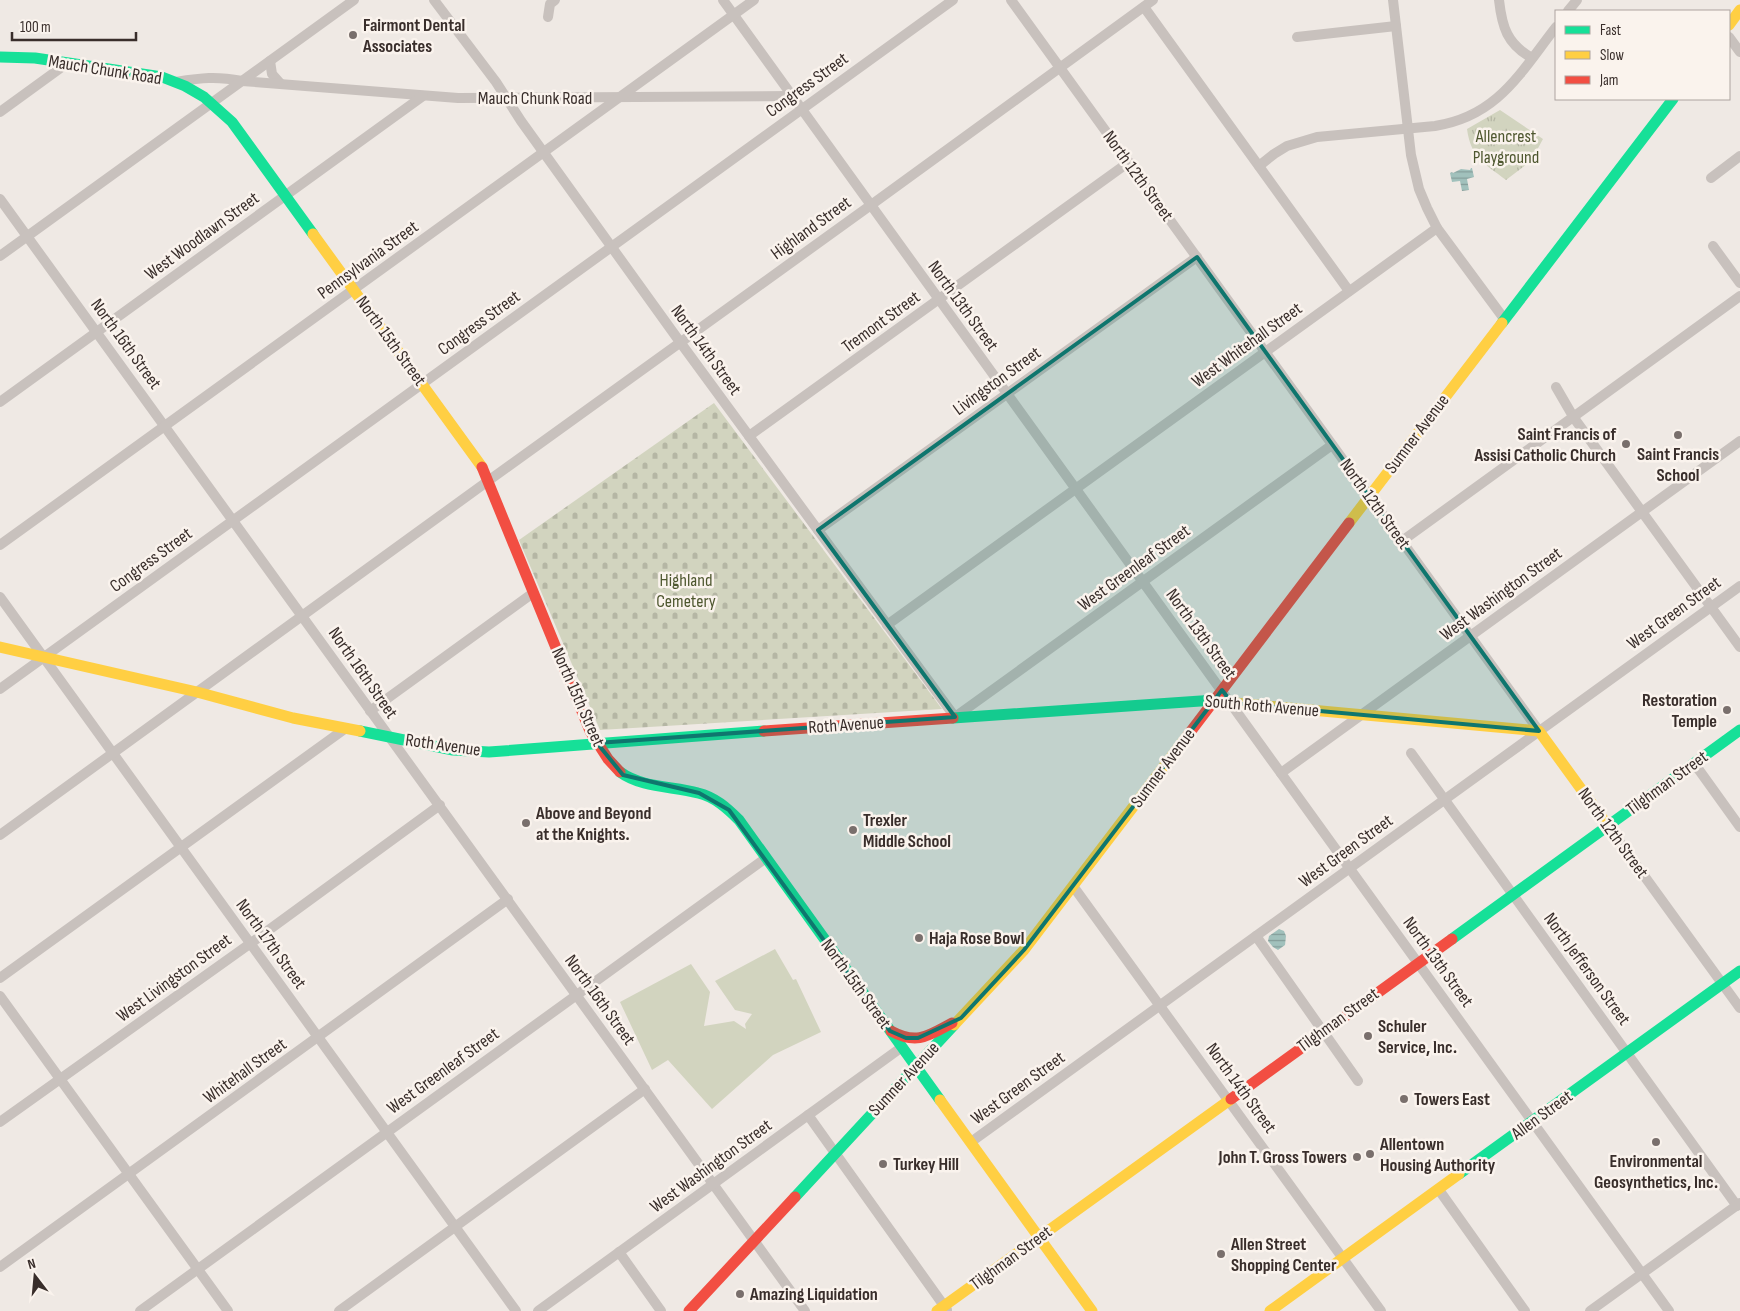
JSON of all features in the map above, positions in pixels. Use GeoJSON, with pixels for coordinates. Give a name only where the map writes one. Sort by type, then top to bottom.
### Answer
{"type":"FeatureCollection","features":[{"type":"Feature","properties":{"kind":"main road"},"geometry":{"type":"LineString","coordinates":[[1730,24],[1740,10]]}},
{"type":"Feature","properties":{"kind":"main road","name":"Mauch Chunk Road"},"geometry":{"type":"LineString","coordinates":[[0,47],[35,58],[66,64],[153,76],[175,82],[212,103]]}},
{"type":"Feature","properties":{"kind":"main road","name":"Mauch Chunk Road"},"geometry":{"type":"LineString","coordinates":[[0,57],[35,58]]}},
{"type":"Feature","properties":{"kind":"main road","name":"Sumner Avenue"},"geometry":{"type":"LineString","coordinates":[[689,1311],[1024,950],[1672,100]]}},
{"type":"Feature","properties":{"kind":"main road","name":"North 15th Street"},"geometry":{"type":"LineString","coordinates":[[212,103],[240,132],[483,469],[590,731],[610,763],[623,775],[633,780],[699,793],[721,803],[738,820],[1092,1311]]}},
{"type":"Feature","properties":{"kind":"main road","name":"Roth Avenue"},"geometry":{"type":"LineString","coordinates":[[0,647],[197,692],[280,714],[453,750],[474,752],[495,752],[955,717]]}},
{"type":"Feature","properties":{"kind":"main road","name":"South Roth Avenue"},"geometry":{"type":"LineString","coordinates":[[955,717],[1218,695],[1232,703],[1539,730]]}},
{"type":"Feature","properties":{"kind":"main road","name":"North 12th Street"},"geometry":{"type":"LineString","coordinates":[[1539,730],[1608,826]]}},
{"type":"Feature","properties":{"kind":"main road","name":"Tilghman Street"},"geometry":{"type":"LineString","coordinates":[[943,1309],[1039,1237],[1740,730]]}},
{"type":"Feature","properties":{"kind":"main road","name":"Allen Street"},"geometry":{"type":"LineString","coordinates":[[1270,1311],[1740,970]]}},
{"type":"Feature","properties":{"kind":"main road"},"geometry":{"type":"LineString","coordinates":[[890,1031],[906,1038],[918,1038],[934,1033],[961,1018]]}},
{"type":"Feature","properties":{"kind":"street"},"geometry":{"type":"LineString","coordinates":[[0,256],[354,0]]}},
{"type":"Feature","properties":{"kind":"street","name":"North 14th Street"},"geometry":{"type":"LineString","coordinates":[[434,0],[496,82],[544,153],[680,342],[955,717]]}},
{"type":"Feature","properties":{"kind":"street"},"geometry":{"type":"LineString","coordinates":[[548,17],[550,4],[556,0]]}},
{"type":"Feature","properties":{"kind":"street","name":"North 13th Street"},"geometry":{"type":"LineString","coordinates":[[723,0],[1143,582],[1218,695]]}},
{"type":"Feature","properties":{"kind":"street","name":"Pennsylvania Street"},"geometry":{"type":"LineString","coordinates":[[0,545],[754,0]]}},
{"type":"Feature","properties":{"kind":"street","name":"Congress Street"},"geometry":{"type":"LineString","coordinates":[[0,690],[953,0]]}},
{"type":"Feature","properties":{"kind":"street","name":"North 12th Street"},"geometry":{"type":"LineString","coordinates":[[1011,0],[1539,730]]}},
{"type":"Feature","properties":{"kind":"street","name":"Highland Street"},"geometry":{"type":"LineString","coordinates":[[303,616],[1153,0]]}},
{"type":"Feature","properties":{"kind":"street"},"geometry":{"type":"LineString","coordinates":[[1393,0],[1414,175],[1437,228],[1505,320]]}},
{"type":"Feature","properties":{"kind":"street"},"geometry":{"type":"LineString","coordinates":[[1499,0],[1504,27],[1508,37],[1515,46],[1532,58]]}},
{"type":"Feature","properties":{"kind":"street"},"geometry":{"type":"LineString","coordinates":[[1144,6],[1349,291]]}},
{"type":"Feature","properties":{"kind":"street"},"geometry":{"type":"LineString","coordinates":[[1297,37],[1396,26]]}},
{"type":"Feature","properties":{"kind":"street"},"geometry":{"type":"LineString","coordinates":[[1259,166],[1274,154],[1302,141],[1317,137],[1447,124],[1467,117],[1487,107],[1511,86],[1555,27]]}},
{"type":"Feature","properties":{"kind":"street"},"geometry":{"type":"LineString","coordinates":[[1730,37],[1740,52]]}},
{"type":"Feature","properties":{"kind":"street"},"geometry":{"type":"LineString","coordinates":[[270,61],[272,74],[280,84]]}},
{"type":"Feature","properties":{"kind":"street"},"geometry":{"type":"LineString","coordinates":[[0,112],[66,64]]}},
{"type":"Feature","properties":{"kind":"street","name":"Mauch Chunk Road"},"geometry":{"type":"LineString","coordinates":[[175,82],[209,77],[423,96],[506,98],[792,96]]}},
{"type":"Feature","properties":{"kind":"street","name":"West Woodlawn Street"},"geometry":{"type":"LineString","coordinates":[[0,402],[423,96]]}},
{"type":"Feature","properties":{"kind":"street"},"geometry":{"type":"LineString","coordinates":[[1711,178],[1740,156]]}},
{"type":"Feature","properties":{"kind":"street","name":"Tremont Street"},"geometry":{"type":"LineString","coordinates":[[749,436],[1129,162]]}},
{"type":"Feature","properties":{"kind":"street","name":"North 16th Street"},"geometry":{"type":"LineString","coordinates":[[0,199],[805,1311]]}},
{"type":"Feature","properties":{"kind":"street","name":"West Whitehall Street"},"geometry":{"type":"LineString","coordinates":[[1075,489],[1437,228]]}},
{"type":"Feature","properties":{"kind":"street"},"geometry":{"type":"LineString","coordinates":[[1713,246],[1740,283]]}},
{"type":"Feature","properties":{"kind":"street","name":"Livingston Street"},"geometry":{"type":"LineString","coordinates":[[818,530],[1196,258]]}},
{"type":"Feature","properties":{"kind":"street"},"geometry":{"type":"LineString","coordinates":[[1402,541],[1740,296]]}},
{"type":"Feature","properties":{"kind":"street"},"geometry":{"type":"LineString","coordinates":[[1556,387],[1574,418],[1740,647]]}},
{"type":"Feature","properties":{"kind":"street","name":"West Washington Street"},"geometry":{"type":"LineString","coordinates":[[1281,773],[1740,441]]}},
{"type":"Feature","properties":{"kind":"street","name":"West Greenleaf Street"},"geometry":{"type":"LineString","coordinates":[[955,717],[1332,445]]}},
{"type":"Feature","properties":{"kind":"street"},"geometry":{"type":"LineString","coordinates":[[887,625],[1075,489]]}},
{"type":"Feature","properties":{"kind":"street","name":"West Green Street"},"geometry":{"type":"LineString","coordinates":[[971,1142],[1740,586]]}},
{"type":"Feature","properties":{"kind":"street"},"geometry":{"type":"LineString","coordinates":[[370,711],[533,593]]}},
{"type":"Feature","properties":{"kind":"street","name":"North 17th Street"},"geometry":{"type":"LineString","coordinates":[[0,597],[114,752],[181,848],[516,1311]]}},
{"type":"Feature","properties":{"kind":"street"},"geometry":{"type":"LineString","coordinates":[[0,835],[303,616]]}},
{"type":"Feature","properties":{"kind":"street","name":"North 13th Street"},"geometry":{"type":"LineString","coordinates":[[1232,703],[1670,1311]]}},
{"type":"Feature","properties":{"kind":"street"},"geometry":{"type":"LineString","coordinates":[[0,978],[346,728]]}},
{"type":"Feature","properties":{"kind":"street","name":"North Jefferson Street"},"geometry":{"type":"LineString","coordinates":[[1411,753],[1739,1204]]}},
{"type":"Feature","properties":{"kind":"street"},"geometry":{"type":"LineString","coordinates":[[1694,763],[1740,828]]}},
{"type":"Feature","properties":{"kind":"street","name":"West Livingston Street"},"geometry":{"type":"LineString","coordinates":[[0,1122],[440,806]]}},
{"type":"Feature","properties":{"kind":"street","name":"North 12th Street"},"geometry":{"type":"LineString","coordinates":[[1608,826],[1740,1008]]}},
{"type":"Feature","properties":{"kind":"street","name":"West Greenleaf Street"},"geometry":{"type":"LineString","coordinates":[[140,1311],[766,858]]}},
{"type":"Feature","properties":{"kind":"street","name":"North 14th Street"},"geometry":{"type":"LineString","coordinates":[[1073,886],[1381,1311]]}},
{"type":"Feature","properties":{"kind":"street","name":"Whitehall Street"},"geometry":{"type":"LineString","coordinates":[[0,1268],[508,900]]}},
{"type":"Feature","properties":{"kind":"street"},"geometry":{"type":"LineString","coordinates":[[1256,936],[1358,1081]]}},
{"type":"Feature","properties":{"kind":"street"},"geometry":{"type":"LineString","coordinates":[[0,996],[228,1311]]}},
{"type":"Feature","properties":{"kind":"street","name":"West Washington Street"},"geometry":{"type":"LineString","coordinates":[[538,1311],[902,1047]]}},
{"type":"Feature","properties":{"kind":"street"},"geometry":{"type":"LineString","coordinates":[[339,1311],[645,1088]]}},
{"type":"Feature","properties":{"kind":"street"},"geometry":{"type":"LineString","coordinates":[[808,1115],[943,1309]]}},
{"type":"Feature","properties":{"kind":"street"},"geometry":{"type":"LineString","coordinates":[[1439,1190],[1525,1311]]}},
{"type":"Feature","properties":{"kind":"street"},"geometry":{"type":"LineString","coordinates":[[1590,1311],[1739,1204]]}},
{"type":"Feature","properties":{"kind":"street"},"geometry":{"type":"LineString","coordinates":[[619,1252],[661,1311]]}},
{"type":"Feature","properties":{"kind":"highlighted area"},"geometry":{"type":"Polygon","coordinates":[[[1197,257],[1539,731],[1232,703],[1222,690],[1024,950],[961,1018],[918,1038],[906,1038],[890,1031],[729,810],[699,793],[623,775],[597,743],[955,717],[818,530],[1197,257]]]}},
{"type":"Feature","properties":{"kind":"green space","name":"Allencrest Playground"},"geometry":{"type":"Polygon","coordinates":[[[1500,110],[1543,139],[1531,161],[1506,180],[1485,164],[1475,153],[1467,129],[1500,110]]]}},
{"type":"Feature","properties":{"kind":"green space","name":"Highland Cemetery"},"geometry":{"type":"Polygon","coordinates":[[[714,403],[942,709],[600,730],[519,540],[714,403]]]}},
{"type":"Feature","properties":{"kind":"green space"},"geometry":{"type":"Polygon","coordinates":[[[775,949],[793,980],[796,979],[821,1032],[773,1055],[712,1109],[668,1060],[652,1070],[620,1002],[691,964],[710,992],[704,1026],[734,1021],[746,1029],[745,1024],[752,1014],[735,1010],[715,981],[775,949]]]}},
{"type":"Feature","properties":{"kind":"water"},"geometry":{"type":"Polygon","coordinates":[[[1471,168],[1474,177],[1467,179],[1469,190],[1462,191],[1460,181],[1452,182],[1450,173],[1461,169],[1470,170],[1471,168]]]}},
{"type":"Feature","properties":{"kind":"water"},"geometry":{"type":"Polygon","coordinates":[[[1279,929],[1284,931],[1286,936],[1285,945],[1278,950],[1268,941],[1269,936],[1279,929]]]}},
{"type":"Feature","properties":{"kind":"traffic: fast"},"geometry":{"type":"LineString","coordinates":[[0,57],[35,58],[162,77],[185,86],[204,97],[232,122],[313,234]]}},
{"type":"Feature","properties":{"kind":"traffic: fast"},"geometry":{"type":"LineString","coordinates":[[1502,323],[1672,100]]}},
{"type":"Feature","properties":{"kind":"traffic: fast"},"geometry":{"type":"LineString","coordinates":[[953,718],[1215,700],[1235,703]]}},
{"type":"Feature","properties":{"kind":"traffic: fast"},"geometry":{"type":"LineString","coordinates":[[1452,939],[1740,730]]}},
{"type":"Feature","properties":{"kind":"traffic: fast"},"geometry":{"type":"LineString","coordinates":[[360,731],[453,750],[489,752],[764,731]]}},
{"type":"Feature","properties":{"kind":"traffic: fast"},"geometry":{"type":"LineString","coordinates":[[620,772],[648,784],[710,797],[739,820],[940,1100]]}},
{"type":"Feature","properties":{"kind":"traffic: fast"},"geometry":{"type":"LineString","coordinates":[[1459,1174],[1740,971]]}},
{"type":"Feature","properties":{"kind":"traffic: fast"},"geometry":{"type":"LineString","coordinates":[[795,1197],[954,1025]]}},
{"type":"Feature","properties":{"kind":"traffic: slow"},"geometry":{"type":"LineString","coordinates":[[1730,24],[1740,10]]}},
{"type":"Feature","properties":{"kind":"traffic: slow"},"geometry":{"type":"LineString","coordinates":[[313,234],[482,467]]}},
{"type":"Feature","properties":{"kind":"traffic: slow"},"geometry":{"type":"LineString","coordinates":[[1349,523],[1502,323]]}},
{"type":"Feature","properties":{"kind":"traffic: slow"},"geometry":{"type":"LineString","coordinates":[[0,647],[197,692],[293,718],[360,731]]}},
{"type":"Feature","properties":{"kind":"traffic: slow"},"geometry":{"type":"LineString","coordinates":[[1235,703],[1539,731],[1608,826]]}},
{"type":"Feature","properties":{"kind":"traffic: slow"},"geometry":{"type":"LineString","coordinates":[[954,1025],[1024,950],[1188,735]]}},
{"type":"Feature","properties":{"kind":"traffic: slow"},"geometry":{"type":"LineString","coordinates":[[937,1311],[1231,1099]]}},
{"type":"Feature","properties":{"kind":"traffic: slow"},"geometry":{"type":"LineString","coordinates":[[940,1100],[1092,1311]]}},
{"type":"Feature","properties":{"kind":"traffic: slow"},"geometry":{"type":"LineString","coordinates":[[1270,1311],[1459,1174]]}},
{"type":"Feature","properties":{"kind":"traffic: jam"},"geometry":{"type":"LineString","coordinates":[[482,467],[590,731],[608,759],[620,772]]}},
{"type":"Feature","properties":{"kind":"traffic: jam"},"geometry":{"type":"LineString","coordinates":[[1188,735],[1349,523]]}},
{"type":"Feature","properties":{"kind":"traffic: jam"},"geometry":{"type":"LineString","coordinates":[[764,731],[953,718]]}},
{"type":"Feature","properties":{"kind":"traffic: jam"},"geometry":{"type":"LineString","coordinates":[[1231,1099],[1452,939]]}},
{"type":"Feature","properties":{"kind":"traffic: jam"},"geometry":{"type":"LineString","coordinates":[[891,1031],[915,1038],[929,1035],[952,1023]]}},
{"type":"Feature","properties":{"kind":"traffic: jam"},"geometry":{"type":"LineString","coordinates":[[689,1311],[795,1197]]}},
{"type":"Feature","properties":{"kind":"place","name":"Fairmont Dental Associates"},"geometry":{"type":"Point","coordinates":[353,35]}},
{"type":"Feature","properties":{"kind":"place","name":"Saint Francis School"},"geometry":{"type":"Point","coordinates":[1678,435]}},
{"type":"Feature","properties":{"kind":"place","name":"Saint Francis of Assisi Catholic Church"},"geometry":{"type":"Point","coordinates":[1626,444]}},
{"type":"Feature","properties":{"kind":"place","name":"Restoration Temple"},"geometry":{"type":"Point","coordinates":[1727,710]}},
{"type":"Feature","properties":{"kind":"place","name":"Above and Beyond at the Knights."},"geometry":{"type":"Point","coordinates":[526,823]}},
{"type":"Feature","properties":{"kind":"place","name":"Trexler Middle School"},"geometry":{"type":"Point","coordinates":[853,830]}},
{"type":"Feature","properties":{"kind":"place","name":"Haja Rose Bowl"},"geometry":{"type":"Point","coordinates":[919,938]}},
{"type":"Feature","properties":{"kind":"place","name":"Schuler Service, Inc."},"geometry":{"type":"Point","coordinates":[1368,1036]}},
{"type":"Feature","properties":{"kind":"place","name":"Towers East"},"geometry":{"type":"Point","coordinates":[1404,1099]}},
{"type":"Feature","properties":{"kind":"place","name":"Environmental Geosynthetics, Inc."},"geometry":{"type":"Point","coordinates":[1656,1142]}},
{"type":"Feature","properties":{"kind":"place","name":"Allentown Housing Authority"},"geometry":{"type":"Point","coordinates":[1370,1154]}},
{"type":"Feature","properties":{"kind":"place","name":"John T. Gross Towers"},"geometry":{"type":"Point","coordinates":[1357,1157]}},
{"type":"Feature","properties":{"kind":"place","name":"Turkey Hill"},"geometry":{"type":"Point","coordinates":[883,1164]}},
{"type":"Feature","properties":{"kind":"place","name":"Allen Street Shopping Center"},"geometry":{"type":"Point","coordinates":[1221,1254]}},
{"type":"Feature","properties":{"kind":"place","name":"Amazing Liquidation"},"geometry":{"type":"Point","coordinates":[740,1294]}}]}
